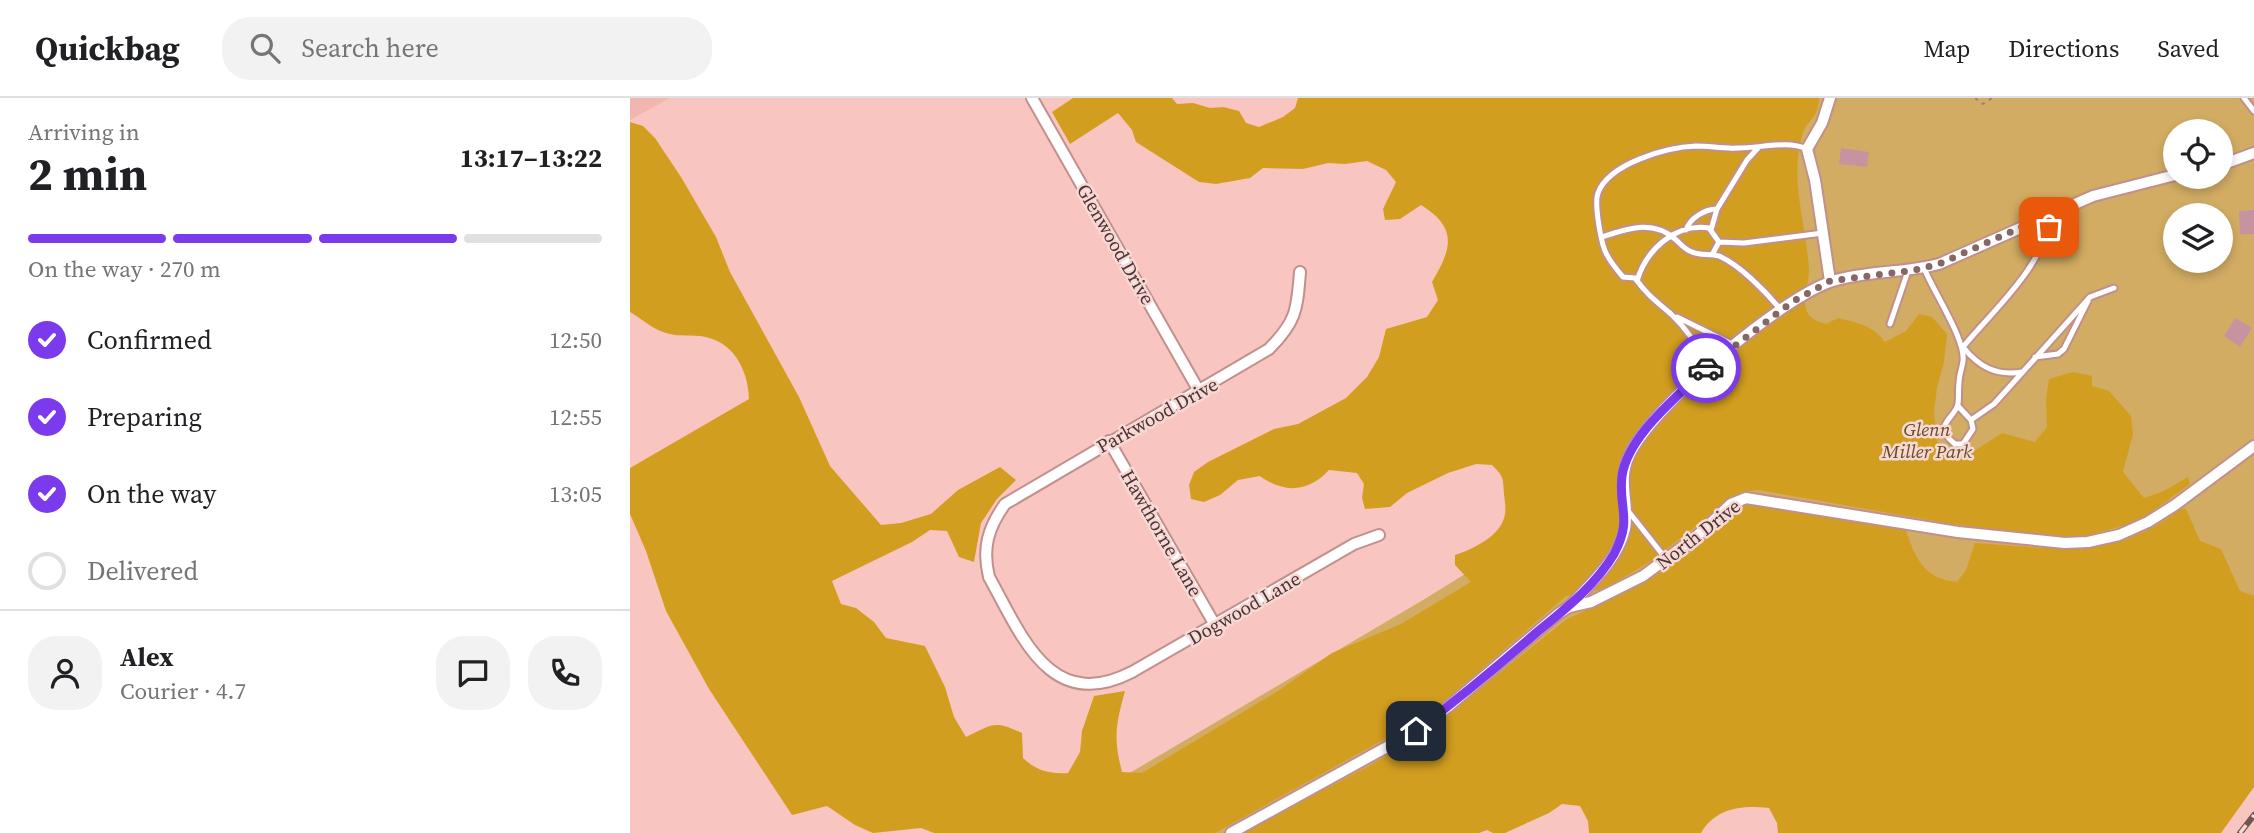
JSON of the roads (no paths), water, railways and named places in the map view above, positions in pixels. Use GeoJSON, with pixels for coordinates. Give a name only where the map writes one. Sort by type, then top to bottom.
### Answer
{"type":"FeatureCollection","features":[{"type":"Feature","properties":{"kind":"street","name":"Glenwood Drive"},"geometry":{"type":"LineString","coordinates":[[1032,98],[1199,391]]}},
{"type":"Feature","properties":{"kind":"street"},"geometry":{"type":"LineString","coordinates":[[1830,98],[1822,123],[1807,149],[1815,180],[1830,281]]}},
{"type":"Feature","properties":{"kind":"street"},"geometry":{"type":"LineString","coordinates":[[2233,160],[2254,153]]}},
{"type":"Feature","properties":{"kind":"street"},"geometry":{"type":"LineString","coordinates":[[1569,607],[1606,564],[1621,540],[1625,527],[1622,477],[1626,462],[1639,437],[1708,365],[1781,310],[1830,281],[1924,268],[1959,257],[2093,196],[2163,178]]}},
{"type":"Feature","properties":{"kind":"street","name":"Parkwood Drive"},"geometry":{"type":"LineString","coordinates":[[1109,682],[1071,682],[1056,676],[1042,664],[989,577],[986,539],[997,516],[1013,498],[1269,349],[1281,337],[1296,312],[1300,272]]}},
{"type":"Feature","properties":{"kind":"street","name":"Hawthorne Lane"},"geometry":{"type":"LineString","coordinates":[[1109,441],[1215,625]]}},
{"type":"Feature","properties":{"kind":"street","name":"North Drive"},"geometry":{"type":"LineString","coordinates":[[1231,833],[1416,731],[1569,607],[1591,602],[1643,576],[1697,536],[1731,504],[1746,498],[1958,533],[2065,543],[2098,540],[2119,535],[2148,522],[2254,446]]}},
{"type":"Feature","properties":{"kind":"street","name":"Dogwood Lane"},"geometry":{"type":"LineString","coordinates":[[1109,682],[1132,672],[1354,544],[1379,535]]}},
{"type":"Feature","properties":{"kind":"lane"},"geometry":{"type":"LineString","coordinates":[[2244,98],[2254,111]]}},
{"type":"Feature","properties":{"kind":"lane"},"geometry":{"type":"LineString","coordinates":[[1708,365],[1693,338],[1671,315],[1650,299],[1635,278],[1623,277],[1606,254],[1598,221],[1597,193],[1608,178],[1628,164],[1652,154],[1694,146],[1758,148],[1795,144],[1807,149]]}},
{"type":"Feature","properties":{"kind":"lane"},"geometry":{"type":"LineString","coordinates":[[1710,230],[1717,209],[1747,160],[1758,148]]}},
{"type":"Feature","properties":{"kind":"lane"},"geometry":{"type":"LineString","coordinates":[[1686,230],[1693,218],[1711,209],[1717,209]]}},
{"type":"Feature","properties":{"kind":"lane"},"geometry":{"type":"LineString","coordinates":[[1958,406],[1971,420],[1973,429],[1963,444],[1955,444],[1948,439],[1945,421],[1958,406],[1963,347],[2032,263],[2046,238],[2051,214]]}},
{"type":"Feature","properties":{"kind":"lane"},"geometry":{"type":"LineString","coordinates":[[1637,281],[1649,255],[1669,235],[1699,226],[1710,230],[1719,242]]}},
{"type":"Feature","properties":{"kind":"lane"},"geometry":{"type":"LineString","coordinates":[[1602,237],[1625,229],[1650,227],[1669,235],[1683,248],[1694,253],[1717,256],[1731,263],[1762,289],[1781,310]]}},
{"type":"Feature","properties":{"kind":"lane"},"geometry":{"type":"LineString","coordinates":[[1719,242],[1744,243],[1823,233]]}},
{"type":"Feature","properties":{"kind":"lane"},"geometry":{"type":"LineString","coordinates":[[1712,255],[1719,242]]}},
{"type":"Feature","properties":{"kind":"lane"},"geometry":{"type":"LineString","coordinates":[[1924,268],[1932,289],[1963,347],[1982,366],[1992,371],[2003,374],[2022,372]]}},
{"type":"Feature","properties":{"kind":"lane"},"geometry":{"type":"LineString","coordinates":[[1890,324],[1908,271]]}},
{"type":"Feature","properties":{"kind":"lane"},"geometry":{"type":"LineString","coordinates":[[1971,420],[1994,404],[2090,297],[2114,288]]}},
{"type":"Feature","properties":{"kind":"lane"},"geometry":{"type":"LineString","coordinates":[[2035,357],[2059,354],[2064,349],[2090,297]]}},
{"type":"Feature","properties":{"kind":"lane"},"geometry":{"type":"LineString","coordinates":[[1671,315],[1734,345]]}},
{"type":"Feature","properties":{"kind":"lane"},"geometry":{"type":"LineString","coordinates":[[1624,503],[1638,526],[1666,560]]}},
{"type":"Feature","properties":{"kind":"railway"},"geometry":{"type":"LineString","coordinates":[[2240,833],[2254,815]]}},
{"type":"Feature","properties":{"kind":"park label","name":"Glenn Miller Park"},"geometry":{"type":"Point","coordinates":[1927,440]}}]}
